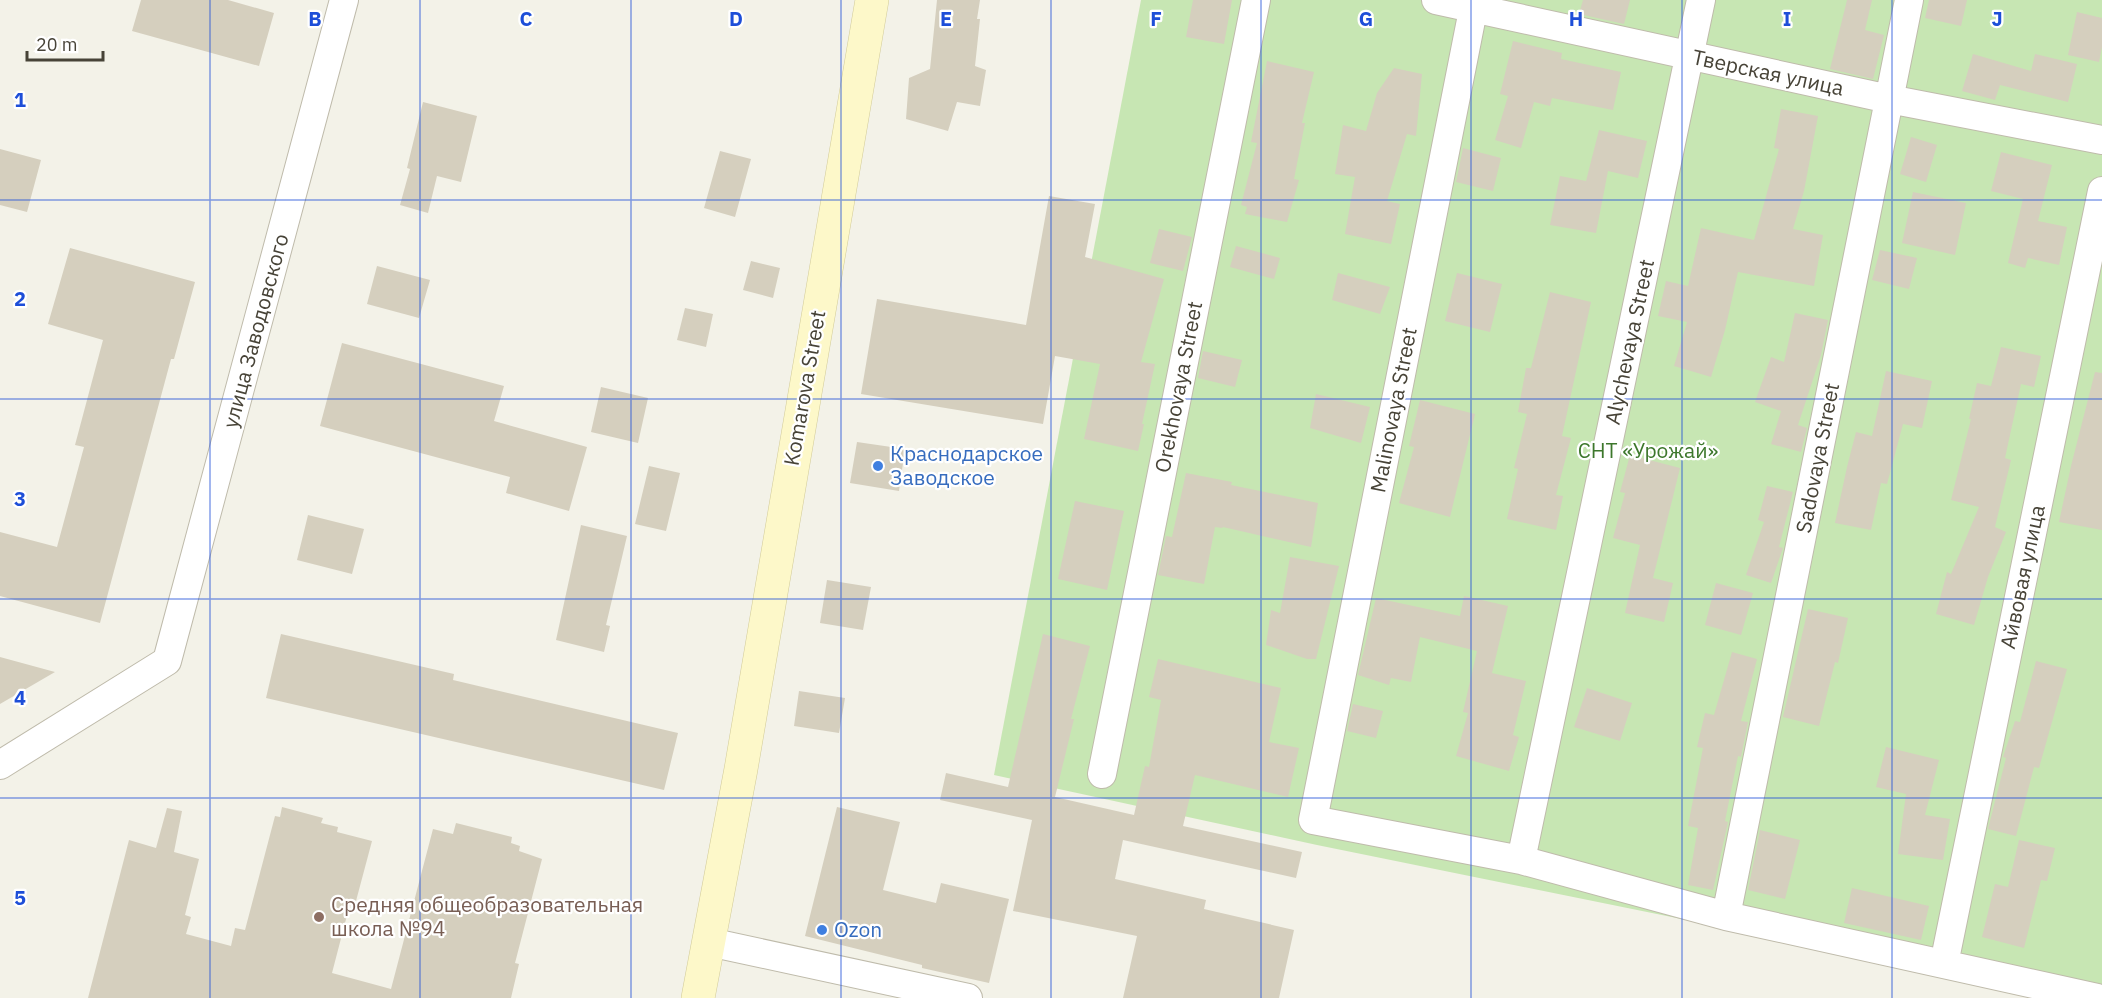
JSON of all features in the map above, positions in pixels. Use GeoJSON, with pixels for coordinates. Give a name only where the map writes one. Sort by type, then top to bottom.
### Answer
{"type":"FeatureCollection","features":[{"type":"Feature","properties":{"kind":"street","name":"улица Заводовского"},"geometry":{"type":"LineString","coordinates":[[0,765],[167,661],[344,0]]}},
{"type":"Feature","properties":{"kind":"street","name":"Komarova Street"},"geometry":{"type":"LineString","coordinates":[[710,942],[872,0]]}},
{"type":"Feature","properties":{"kind":"street","name":"Orekhovaya Street"},"geometry":{"type":"LineString","coordinates":[[1102,774],[1256,0]]}},
{"type":"Feature","properties":{"kind":"street","name":"Тверская улица"},"geometry":{"type":"LineString","coordinates":[[1436,0],[1474,4],[1690,56],[1889,99],[2102,140]]}},
{"type":"Feature","properties":{"kind":"street","name":"Alychevaya Street"},"geometry":{"type":"LineString","coordinates":[[1521,860],[1701,0]]}},
{"type":"Feature","properties":{"kind":"street","name":"Sadovaya Street"},"geometry":{"type":"LineString","coordinates":[[1726,916],[1909,0]]}},
{"type":"Feature","properties":{"kind":"street","name":"Malinovaya Street"},"geometry":{"type":"LineString","coordinates":[[1474,4],[1313,820],[1521,860]]}},
{"type":"Feature","properties":{"kind":"street","name":"Айвовая улица"},"geometry":{"type":"LineString","coordinates":[[1944,964],[2102,191]]}},
{"type":"Feature","properties":{"kind":"street"},"geometry":{"type":"LineString","coordinates":[[1521,860],[1726,916],[2097,998]]}},
{"type":"Feature","properties":{"kind":"street"},"geometry":{"type":"LineString","coordinates":[[698,998],[710,942],[968,998]]}},
{"type":"Feature","properties":{"kind":"green space","name":"СНТ «Урожай»"},"geometry":{"type":"Polygon","coordinates":[[[1141,0],[2102,0],[2102,998],[2070,998],[1317,845],[994,775],[1141,0]]]}},
{"type":"Feature","properties":{"kind":"building"},"geometry":{"type":"Polygon","coordinates":[[[141,0],[228,0],[274,13],[259,66],[132,31],[141,0]]]}},
{"type":"Feature","properties":{"kind":"building"},"geometry":{"type":"Polygon","coordinates":[[[937,0],[980,0],[975,66],[986,70],[980,106],[957,102],[948,131],[906,119],[909,78],[930,69],[937,0]]]}},
{"type":"Feature","properties":{"kind":"building"},"geometry":{"type":"Polygon","coordinates":[[[1193,0],[1232,0],[1224,44],[1186,37],[1193,0]]]}},
{"type":"Feature","properties":{"kind":"building"},"geometry":{"type":"Polygon","coordinates":[[[1583,0],[1630,0],[1624,24],[1579,14],[1583,0]]]}},
{"type":"Feature","properties":{"kind":"building"},"geometry":{"type":"Polygon","coordinates":[[[1847,0],[1872,0],[1865,30],[1884,35],[1873,79],[1830,69],[1847,0]]]}},
{"type":"Feature","properties":{"kind":"building"},"geometry":{"type":"Polygon","coordinates":[[[1929,0],[1967,0],[1961,26],[1925,18],[1929,0]]]}},
{"type":"Feature","properties":{"kind":"building"},"geometry":{"type":"Polygon","coordinates":[[[2077,12],[2102,18],[2102,47],[2099,62],[2068,55],[2077,12]]]}},
{"type":"Feature","properties":{"kind":"building"},"geometry":{"type":"Polygon","coordinates":[[[1513,41],[1562,53],[1561,59],[1621,72],[1613,110],[1552,98],[1550,106],[1534,102],[1521,148],[1495,140],[1508,96],[1500,94],[1513,41]]]}},
{"type":"Feature","properties":{"kind":"building"},"geometry":{"type":"Polygon","coordinates":[[[1973,54],[2031,71],[2035,54],[2077,64],[2068,102],[2000,85],[1995,100],[1962,91],[1973,54]]]}},
{"type":"Feature","properties":{"kind":"building"},"geometry":{"type":"Polygon","coordinates":[[[1267,61],[1314,72],[1302,123],[1305,123],[1294,179],[1299,180],[1287,222],[1245,214],[1247,207],[1241,205],[1257,143],[1251,142],[1267,61]]]}},
{"type":"Feature","properties":{"kind":"building"},"geometry":{"type":"Polygon","coordinates":[[[1394,68],[1422,74],[1416,136],[1407,134],[1387,201],[1400,204],[1391,244],[1345,234],[1355,177],[1335,174],[1343,125],[1366,131],[1377,93],[1394,68]]]}},
{"type":"Feature","properties":{"kind":"building"},"geometry":{"type":"Polygon","coordinates":[[[423,102],[477,116],[461,182],[437,176],[428,213],[400,205],[410,169],[407,168],[423,102]]]}},
{"type":"Feature","properties":{"kind":"building"},"geometry":{"type":"Polygon","coordinates":[[[1781,109],[1818,116],[1804,191],[1793,229],[1823,235],[1814,286],[1738,272],[1725,330],[1711,377],[1674,366],[1687,322],[1658,316],[1666,281],[1688,286],[1701,228],[1754,240],[1779,149],[1774,148],[1781,109]]]}},
{"type":"Feature","properties":{"kind":"building"},"geometry":{"type":"Polygon","coordinates":[[[1599,130],[1647,141],[1638,178],[1608,171],[1596,233],[1550,225],[1560,176],[1586,181],[1599,130]]]}},
{"type":"Feature","properties":{"kind":"building"},"geometry":{"type":"Polygon","coordinates":[[[1911,137],[1937,145],[1926,182],[1900,174],[1911,137]]]}},
{"type":"Feature","properties":{"kind":"building"},"geometry":{"type":"Polygon","coordinates":[[[1463,148],[1501,158],[1493,191],[1456,182],[1463,148]]]}},
{"type":"Feature","properties":{"kind":"building"},"geometry":{"type":"Polygon","coordinates":[[[0,149],[41,160],[27,212],[0,205],[0,149]]]}},
{"type":"Feature","properties":{"kind":"building"},"geometry":{"type":"Polygon","coordinates":[[[720,151],[751,159],[735,217],[704,208],[720,151]]]}},
{"type":"Feature","properties":{"kind":"building"},"geometry":{"type":"Polygon","coordinates":[[[2001,152],[2052,165],[2038,221],[2067,227],[2059,265],[2028,258],[2025,268],[2008,263],[2023,199],[1991,191],[2001,152]]]}},
{"type":"Feature","properties":{"kind":"building"},"geometry":{"type":"Polygon","coordinates":[[[1913,192],[1966,203],[1955,255],[1902,243],[1913,192]]]}},
{"type":"Feature","properties":{"kind":"building"},"geometry":{"type":"Polygon","coordinates":[[[1049,196],[1095,204],[1085,257],[1164,279],[1141,362],[1155,364],[1138,451],[1084,439],[1100,364],[1055,356],[1043,424],[861,394],[877,299],[1026,325],[1049,196]]]}},
{"type":"Feature","properties":{"kind":"building"},"geometry":{"type":"Polygon","coordinates":[[[1159,229],[1192,237],[1183,271],[1150,263],[1159,229]]]}},
{"type":"Feature","properties":{"kind":"building"},"geometry":{"type":"Polygon","coordinates":[[[1236,246],[1280,258],[1274,279],[1230,267],[1236,246]]]}},
{"type":"Feature","properties":{"kind":"building"},"geometry":{"type":"Polygon","coordinates":[[[70,248],[195,282],[174,359],[171,359],[100,623],[0,596],[0,532],[57,547],[84,447],[75,445],[103,340],[48,324],[70,248]]]}},
{"type":"Feature","properties":{"kind":"building"},"geometry":{"type":"Polygon","coordinates":[[[1880,250],[1917,258],[1909,289],[1872,280],[1880,250]]]}},
{"type":"Feature","properties":{"kind":"building"},"geometry":{"type":"Polygon","coordinates":[[[751,261],[780,268],[773,298],[743,290],[751,261]]]}},
{"type":"Feature","properties":{"kind":"building"},"geometry":{"type":"Polygon","coordinates":[[[377,266],[430,280],[419,318],[367,304],[377,266]]]}},
{"type":"Feature","properties":{"kind":"building"},"geometry":{"type":"Polygon","coordinates":[[[1338,273],[1390,287],[1380,314],[1332,300],[1338,273]]]}},
{"type":"Feature","properties":{"kind":"building"},"geometry":{"type":"Polygon","coordinates":[[[1457,273],[1502,284],[1490,332],[1445,321],[1457,273]]]}},
{"type":"Feature","properties":{"kind":"building"},"geometry":{"type":"Polygon","coordinates":[[[1550,292],[1591,302],[1562,436],[1571,438],[1556,495],[1563,496],[1556,530],[1507,519],[1518,469],[1514,468],[1527,414],[1518,412],[1526,368],[1531,368],[1550,292]]]}},
{"type":"Feature","properties":{"kind":"building"},"geometry":{"type":"Polygon","coordinates":[[[685,308],[713,314],[706,347],[677,340],[685,308]]]}},
{"type":"Feature","properties":{"kind":"building"},"geometry":{"type":"Polygon","coordinates":[[[1795,313],[1828,320],[1821,355],[1798,425],[1807,428],[1801,452],[1771,444],[1781,411],[1755,402],[1771,357],[1784,362],[1795,313]]]}},
{"type":"Feature","properties":{"kind":"building"},"geometry":{"type":"Polygon","coordinates":[[[342,343],[504,386],[494,421],[587,447],[569,511],[506,493],[510,477],[320,426],[342,343]]]}},
{"type":"Feature","properties":{"kind":"building"},"geometry":{"type":"Polygon","coordinates":[[[2001,347],[2041,356],[2034,387],[2021,384],[2005,458],[2011,460],[1995,527],[2006,532],[1988,577],[1974,625],[1936,614],[1947,572],[1951,574],[1979,507],[1951,500],[1971,419],[1969,419],[1977,383],[1991,386],[2001,347]]]}},
{"type":"Feature","properties":{"kind":"building"},"geometry":{"type":"Polygon","coordinates":[[[1203,351],[1242,360],[1235,387],[1198,378],[1203,351]]]}},
{"type":"Feature","properties":{"kind":"building"},"geometry":{"type":"Polygon","coordinates":[[[1886,371],[1932,381],[1922,428],[1903,424],[1887,484],[1881,483],[1871,530],[1835,523],[1856,432],[1872,436],[1886,371]]]}},
{"type":"Feature","properties":{"kind":"building"},"geometry":{"type":"Polygon","coordinates":[[[2095,372],[2102,373],[2102,530],[2059,522],[2095,372]]]}},
{"type":"Feature","properties":{"kind":"building"},"geometry":{"type":"Polygon","coordinates":[[[601,387],[648,398],[638,443],[591,432],[601,387]]]}},
{"type":"Feature","properties":{"kind":"building"},"geometry":{"type":"Polygon","coordinates":[[[1316,394],[1370,407],[1361,443],[1310,428],[1316,394]]]}},
{"type":"Feature","properties":{"kind":"building"},"geometry":{"type":"Polygon","coordinates":[[[1420,400],[1475,414],[1450,517],[1399,503],[1414,447],[1409,446],[1420,400]]]}},
{"type":"Feature","properties":{"kind":"building","name":"Краснодарское Заводское"},"geometry":{"type":"Polygon","coordinates":[[[857,442],[905,449],[899,491],[850,483],[857,442]]]}},
{"type":"Feature","properties":{"kind":"building"},"geometry":{"type":"Polygon","coordinates":[[[1630,455],[1680,468],[1653,578],[1673,583],[1664,622],[1625,613],[1640,545],[1613,538],[1625,493],[1620,492],[1630,455]]]}},
{"type":"Feature","properties":{"kind":"building"},"geometry":{"type":"Polygon","coordinates":[[[649,466],[680,473],[666,531],[635,524],[649,466]]]}},
{"type":"Feature","properties":{"kind":"building"},"geometry":{"type":"Polygon","coordinates":[[[1186,473],[1318,503],[1311,547],[1215,527],[1204,584],[1158,575],[1166,536],[1172,537],[1186,473]]]}},
{"type":"Feature","properties":{"kind":"building"},"geometry":{"type":"Polygon","coordinates":[[[1767,486],[1793,492],[1779,547],[1783,548],[1771,583],[1746,575],[1764,522],[1758,520],[1767,486]]]}},
{"type":"Feature","properties":{"kind":"building"},"geometry":{"type":"Polygon","coordinates":[[[1075,501],[1124,511],[1107,590],[1058,579],[1075,501]]]}},
{"type":"Feature","properties":{"kind":"building"},"geometry":{"type":"Polygon","coordinates":[[[308,515],[364,529],[352,574],[297,560],[308,515]]]}},
{"type":"Feature","properties":{"kind":"building"},"geometry":{"type":"Polygon","coordinates":[[[581,525],[627,536],[606,625],[610,626],[604,652],[556,640],[581,525]]]}},
{"type":"Feature","properties":{"kind":"building"},"geometry":{"type":"Polygon","coordinates":[[[1290,557],[1339,566],[1316,659],[1307,659],[1266,645],[1271,610],[1280,613],[1290,557]]]}},
{"type":"Feature","properties":{"kind":"building"},"geometry":{"type":"Polygon","coordinates":[[[827,580],[871,587],[863,630],[820,623],[827,580]]]}},
{"type":"Feature","properties":{"kind":"building"},"geometry":{"type":"Polygon","coordinates":[[[1716,583],[1753,593],[1741,635],[1705,625],[1716,583]]]}},
{"type":"Feature","properties":{"kind":"building"},"geometry":{"type":"Polygon","coordinates":[[[1464,596],[1508,606],[1492,673],[1526,681],[1513,735],[1519,737],[1509,771],[1456,756],[1468,713],[1463,712],[1477,651],[1420,637],[1411,682],[1391,678],[1389,685],[1358,675],[1376,598],[1460,616],[1464,596]]]}},
{"type":"Feature","properties":{"kind":"building"},"geometry":{"type":"Polygon","coordinates":[[[1808,609],[1848,618],[1838,663],[1835,662],[1819,726],[1783,717],[1808,609]]]}},
{"type":"Feature","properties":{"kind":"building"},"geometry":{"type":"Polygon","coordinates":[[[281,634],[454,674],[453,680],[678,733],[664,790],[266,698],[281,634]]]}},
{"type":"Feature","properties":{"kind":"building"},"geometry":{"type":"Polygon","coordinates":[[[1043,634],[1090,646],[1071,719],[1074,719],[1055,797],[1134,815],[1145,766],[1149,767],[1161,700],[1149,697],[1158,659],[1281,688],[1269,742],[1299,748],[1288,797],[1195,775],[1183,826],[1302,852],[1296,878],[1123,840],[1115,879],[1206,900],[1204,909],[1294,930],[1279,998],[1123,998],[1137,936],[1013,911],[1032,820],[940,800],[946,773],[1008,787],[1043,634]]]}},
{"type":"Feature","properties":{"kind":"building"},"geometry":{"type":"Polygon","coordinates":[[[1732,652],[1757,659],[1741,721],[1748,722],[1741,757],[1738,756],[1725,821],[1728,822],[1713,890],[1688,885],[1698,828],[1688,826],[1703,748],[1697,747],[1705,713],[1714,715],[1732,652]]]}},
{"type":"Feature","properties":{"kind":"building"},"geometry":{"type":"Polygon","coordinates":[[[0,657],[55,672],[0,704],[0,657]]]}},
{"type":"Feature","properties":{"kind":"building"},"geometry":{"type":"Polygon","coordinates":[[[2036,661],[2067,669],[2039,768],[2034,767],[2016,836],[1988,829],[2006,758],[2003,757],[2015,721],[2020,722],[2036,661]]]}},
{"type":"Feature","properties":{"kind":"building"},"geometry":{"type":"Polygon","coordinates":[[[1587,688],[1632,703],[1620,741],[1574,727],[1587,688]]]}},
{"type":"Feature","properties":{"kind":"building"},"geometry":{"type":"Polygon","coordinates":[[[799,691],[845,698],[839,733],[794,726],[799,691]]]}},
{"type":"Feature","properties":{"kind":"building"},"geometry":{"type":"Polygon","coordinates":[[[1353,704],[1383,711],[1376,738],[1347,731],[1353,704]]]}},
{"type":"Feature","properties":{"kind":"building"},"geometry":{"type":"Polygon","coordinates":[[[1886,747],[1939,760],[1925,815],[1950,819],[1943,860],[1898,854],[1906,794],[1876,787],[1886,747]]]}},
{"type":"Feature","properties":{"kind":"building"},"geometry":{"type":"Polygon","coordinates":[[[282,807],[323,818],[321,823],[338,827],[337,832],[372,841],[356,901],[351,900],[332,973],[391,989],[433,829],[453,834],[456,823],[512,837],[511,843],[520,846],[519,851],[542,859],[515,963],[519,964],[511,998],[88,998],[129,840],[156,848],[167,808],[182,811],[174,852],[199,859],[185,915],[191,917],[186,934],[231,946],[235,928],[245,930],[275,816],[280,817],[282,807]]]}},
{"type":"Feature","properties":{"kind":"building"},"geometry":{"type":"Polygon","coordinates":[[[837,807],[900,822],[883,890],[936,903],[941,883],[1009,899],[989,983],[922,968],[922,965],[805,936],[837,807]]]}},
{"type":"Feature","properties":{"kind":"building"},"geometry":{"type":"Polygon","coordinates":[[[1760,830],[1800,840],[1785,899],[1748,890],[1760,830]]]}},
{"type":"Feature","properties":{"kind":"building"},"geometry":{"type":"Polygon","coordinates":[[[2019,840],[2055,848],[2047,881],[2041,880],[2024,948],[1982,937],[1995,884],[2008,887],[2019,840]]]}},
{"type":"Feature","properties":{"kind":"building"},"geometry":{"type":"Polygon","coordinates":[[[1852,888],[1929,906],[1921,940],[1844,923],[1852,888]]]}},
{"type":"Feature","properties":{"kind":"place","name":"Краснодарское Заводское"},"geometry":{"type":"Point","coordinates":[878,466]}},
{"type":"Feature","properties":{"kind":"place","name":"Средняя общеобразовательная школа №94"},"geometry":{"type":"Point","coordinates":[319,917]}},
{"type":"Feature","properties":{"kind":"place","name":"Ozon"},"geometry":{"type":"Point","coordinates":[822,930]}}]}
